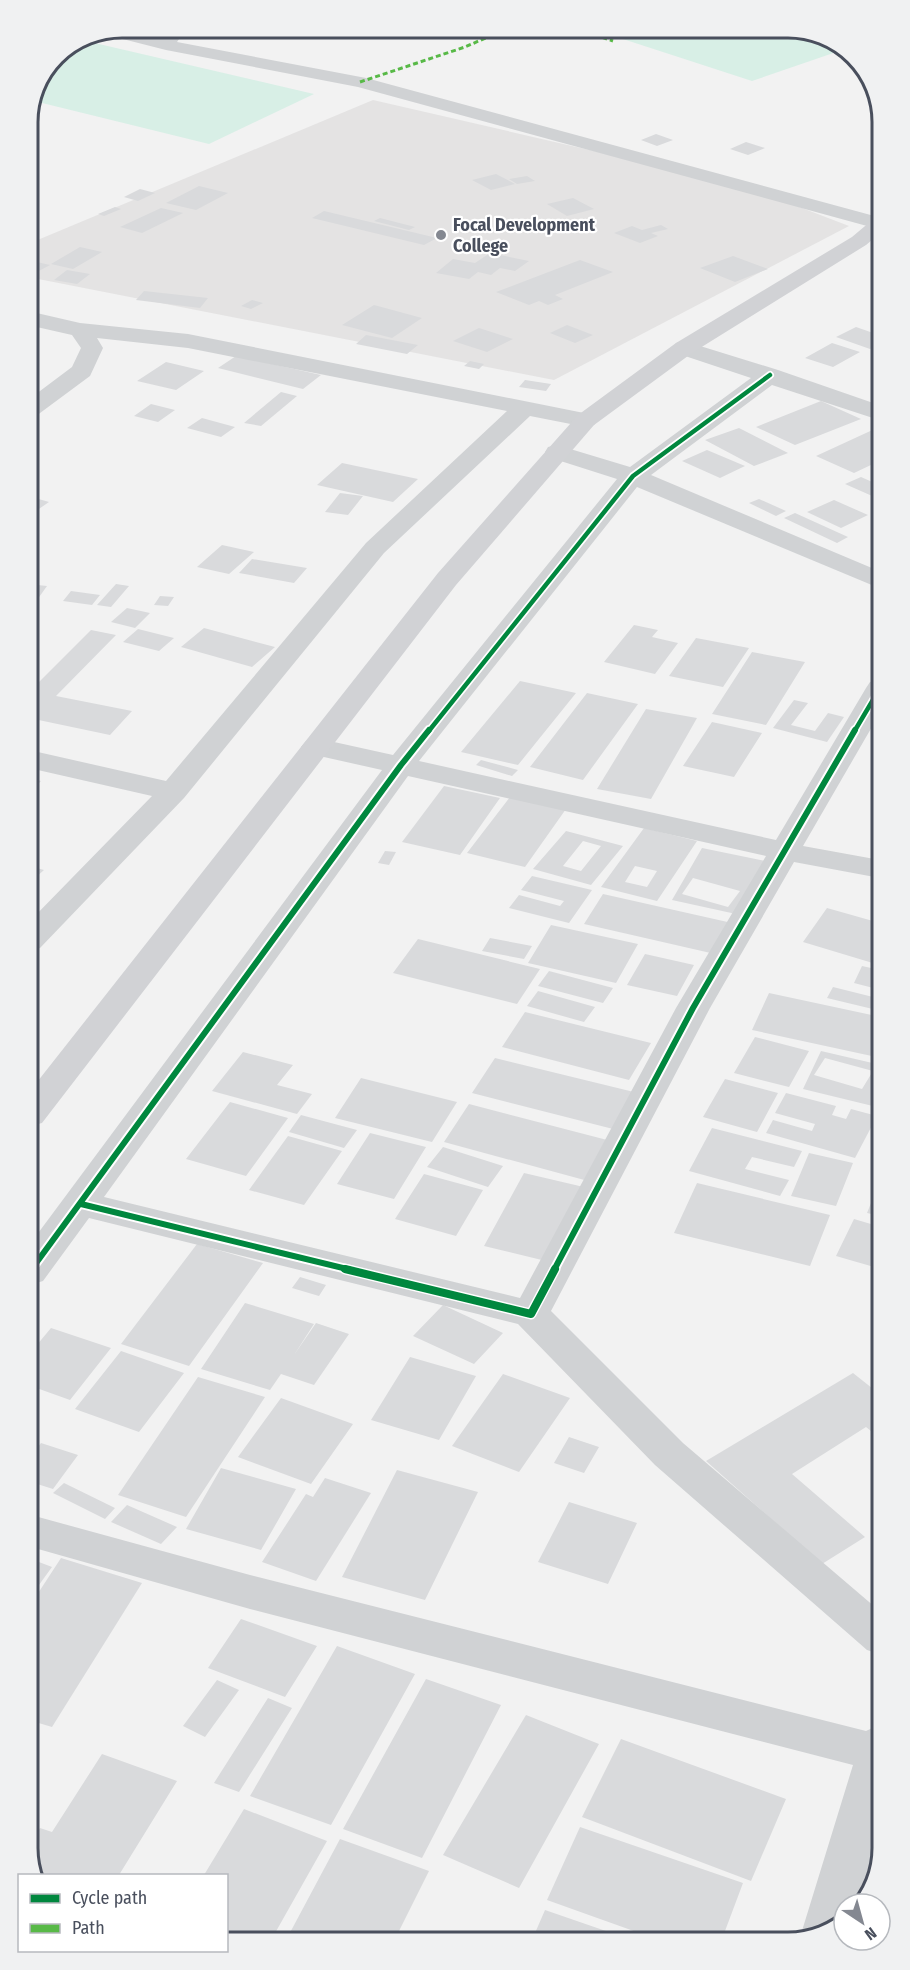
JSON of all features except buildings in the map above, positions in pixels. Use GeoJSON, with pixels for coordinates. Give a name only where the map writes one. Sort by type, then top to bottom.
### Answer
{"type":"FeatureCollection","features":[{"type":"Feature","properties":{"kind":"main road"},"geometry":{"type":"LineString","coordinates":[[37,1105],[447,579],[586,420],[684,348],[872,234]]}},
{"type":"Feature","properties":{"kind":"street"},"geometry":{"type":"LineString","coordinates":[[132,37],[360,82],[872,233]]}},
{"type":"Feature","properties":{"kind":"street"},"geometry":{"type":"LineString","coordinates":[[166,45],[171,37]]}},
{"type":"Feature","properties":{"kind":"street"},"geometry":{"type":"LineString","coordinates":[[38,320],[80,330],[188,341],[586,420]]}},
{"type":"Feature","properties":{"kind":"street"},"geometry":{"type":"LineString","coordinates":[[38,404],[82,371],[92,348],[80,330]]}},
{"type":"Feature","properties":{"kind":"street"},"geometry":{"type":"LineString","coordinates":[[684,348],[770,375],[872,411]]}},
{"type":"Feature","properties":{"kind":"street"},"geometry":{"type":"LineString","coordinates":[[37,1262],[401,765],[633,476],[770,375]]}},
{"type":"Feature","properties":{"kind":"street"},"geometry":{"type":"LineString","coordinates":[[38,933],[173,792],[375,548],[526,407]]}},
{"type":"Feature","properties":{"kind":"street"},"geometry":{"type":"LineString","coordinates":[[557,452],[633,476],[872,577]]}},
{"type":"Feature","properties":{"kind":"street"},"geometry":{"type":"LineString","coordinates":[[531,1314],[693,1008],[872,701]]}},
{"type":"Feature","properties":{"kind":"street"},"geometry":{"type":"LineString","coordinates":[[316,747],[783,851],[872,868]]}},
{"type":"Feature","properties":{"kind":"street"},"geometry":{"type":"LineString","coordinates":[[38,761],[173,792]]}},
{"type":"Feature","properties":{"kind":"street"},"geometry":{"type":"LineString","coordinates":[[81,1204],[531,1314],[669,1454],[872,1629]]}},
{"type":"Feature","properties":{"kind":"street"},"geometry":{"type":"LineString","coordinates":[[37,1533],[261,1595],[872,1746]]}},
{"type":"Feature","properties":{"kind":"street"},"geometry":{"type":"LineString","coordinates":[[828,1922],[872,1778]]}},
{"type":"Feature","properties":{"kind":"shaded area","name":"Focal Development College"},"geometry":{"type":"Polygon","coordinates":[[[373,100],[633,160],[789,203],[849,226],[554,380],[38,279],[38,240],[373,100]]]}},
{"type":"Feature","properties":{"kind":"green space"},"geometry":{"type":"Polygon","coordinates":[[[619,38],[794,38],[821,44],[836,52],[752,81],[619,38]]]}},
{"type":"Feature","properties":{"kind":"green space"},"geometry":{"type":"Polygon","coordinates":[[[93,43],[314,94],[209,144],[40,102],[40,99],[46,84],[66,58],[93,43]]]}},
{"type":"Feature","properties":{"kind":"marked path"},"geometry":{"type":"LineString","coordinates":[[360,82],[487,38]]}},
{"type":"Feature","properties":{"kind":"marked path"},"geometry":{"type":"LineString","coordinates":[[603,38],[613,41]]}},
{"type":"Feature","properties":{"kind":"cycle path"},"geometry":{"type":"LineString","coordinates":[[37,1262],[401,765],[633,476],[770,375]]}},
{"type":"Feature","properties":{"kind":"cycle path"},"geometry":{"type":"LineString","coordinates":[[81,1204],[531,1314],[693,1008],[872,702]]}},
{"type":"Feature","properties":{"kind":"place","name":"Focal Development College"},"geometry":{"type":"Point","coordinates":[441,235]}}]}
